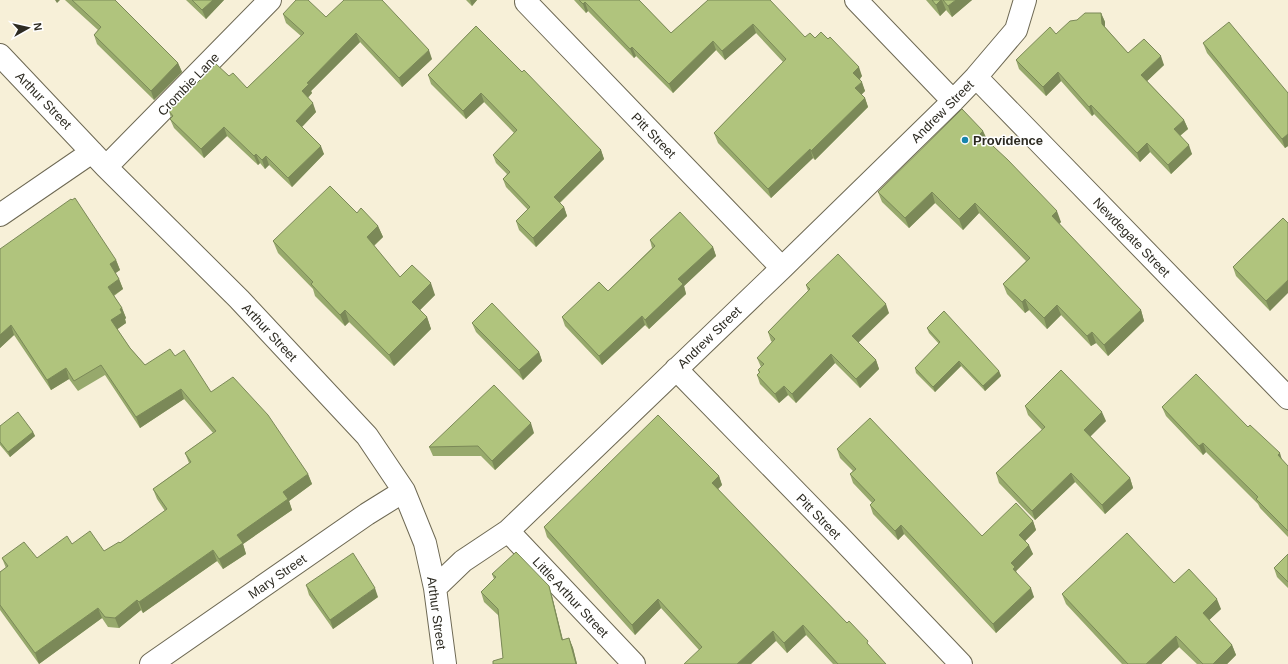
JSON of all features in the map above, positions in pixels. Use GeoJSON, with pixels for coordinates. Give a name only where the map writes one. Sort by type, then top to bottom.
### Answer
{"type":"FeatureCollection","features":[{"type":"Feature","properties":{"kind":"street","name":"Crombie Lane"},"geometry":{"type":"LineString","coordinates":[[0,215],[99,160],[270,0]]}},
{"type":"Feature","properties":{"kind":"street"},"geometry":{"type":"LineString","coordinates":[[856,0],[953,101]]}},
{"type":"Feature","properties":{"kind":"street","name":"Andrew Street"},"geometry":{"type":"LineString","coordinates":[[434,588],[463,561],[508,530],[782,268],[953,101],[976,77],[1016,30],[1025,0]]}},
{"type":"Feature","properties":{"kind":"street","name":"Pitt Street"},"geometry":{"type":"LineString","coordinates":[[526,2],[782,268]]}},
{"type":"Feature","properties":{"kind":"street","name":"Arthur Street"},"geometry":{"type":"LineString","coordinates":[[0,55],[99,160],[239,299],[319,383],[366,436],[404,491],[425,543],[434,588],[445,664]]}},
{"type":"Feature","properties":{"kind":"street","name":"Newdegate Street"},"geometry":{"type":"LineString","coordinates":[[976,77],[1288,398]]}},
{"type":"Feature","properties":{"kind":"street","name":"Pitt Street"},"geometry":{"type":"LineString","coordinates":[[676,369],[843,540],[961,664]]}},
{"type":"Feature","properties":{"kind":"street","name":"Mary Street"},"geometry":{"type":"LineString","coordinates":[[151,664],[360,519],[404,491]]}},
{"type":"Feature","properties":{"kind":"street","name":"Little Arthur Street"},"geometry":{"type":"LineString","coordinates":[[508,530],[634,664]]}},
{"type":"Feature","properties":{"kind":"building"},"geometry":{"type":"Polygon","coordinates":[[[72,0],[115,0],[178,63],[151,91],[94,35],[101,27],[72,0]]]}},
{"type":"Feature","properties":{"kind":"building"},"geometry":{"type":"Polygon","coordinates":[[[192,0],[213,0],[202,10],[192,0]]]}},
{"type":"Feature","properties":{"kind":"building"},"geometry":{"type":"Polygon","coordinates":[[[296,0],[308,0],[326,17],[344,0],[382,0],[429,50],[399,78],[356,33],[307,83],[309,84],[302,91],[313,103],[296,121],[321,146],[288,178],[266,156],[262,160],[256,154],[254,156],[224,127],[201,149],[170,119],[173,116],[169,109],[196,81],[197,83],[216,64],[229,76],[233,73],[247,88],[304,33],[283,14],[296,0]]]}},
{"type":"Feature","properties":{"kind":"building"},"geometry":{"type":"Polygon","coordinates":[[[579,0],[639,0],[671,33],[708,0],[770,0],[805,37],[810,33],[815,38],[821,32],[828,39],[830,37],[859,67],[853,73],[862,82],[855,88],[865,98],[811,151],[810,149],[768,189],[714,133],[786,59],[753,24],[722,51],[713,41],[669,84],[632,47],[630,49],[585,2],[583,4],[579,0]]]}},
{"type":"Feature","properties":{"kind":"building"},"geometry":{"type":"Polygon","coordinates":[[[932,0],[941,0],[936,5],[932,0]]]}},
{"type":"Feature","properties":{"kind":"building"},"geometry":{"type":"Polygon","coordinates":[[[943,0],[956,0],[948,6],[943,0]]]}},
{"type":"Feature","properties":{"kind":"building"},"geometry":{"type":"Polygon","coordinates":[[[1085,13],[1101,13],[1102,24],[1128,53],[1144,39],[1161,56],[1141,75],[1184,120],[1174,129],[1189,145],[1168,165],[1147,143],[1137,153],[1091,105],[1089,107],[1058,72],[1043,87],[1016,60],[1050,27],[1056,34],[1070,21],[1077,20],[1085,13]]]}},
{"type":"Feature","properties":{"kind":"building"},"geometry":{"type":"Polygon","coordinates":[[[1229,22],[1288,93],[1288,134],[1282,139],[1203,43],[1229,22]]]}},
{"type":"Feature","properties":{"kind":"building"},"geometry":{"type":"Polygon","coordinates":[[[476,26],[522,72],[524,70],[601,150],[554,197],[564,207],[533,238],[516,221],[530,207],[503,179],[510,172],[493,155],[517,130],[481,93],[463,111],[428,75],[476,26]]]}},
{"type":"Feature","properties":{"kind":"building"},"geometry":{"type":"Polygon","coordinates":[[[962,109],[983,131],[980,134],[1008,160],[1057,211],[1052,216],[1141,310],[1104,345],[1092,332],[1087,336],[1057,305],[1044,318],[1025,299],[1022,302],[1003,284],[1030,258],[975,203],[959,219],[932,192],[905,218],[878,192],[962,109]]]}},
{"type":"Feature","properties":{"kind":"building"},"geometry":{"type":"Polygon","coordinates":[[[330,186],[357,213],[361,208],[378,226],[367,237],[400,277],[412,265],[431,283],[412,302],[427,317],[389,355],[345,310],[340,315],[311,284],[313,282],[273,241],[330,186]]]}},
{"type":"Feature","properties":{"kind":"building"},"geometry":{"type":"Polygon","coordinates":[[[75,198],[116,260],[110,264],[119,279],[108,287],[122,308],[120,309],[122,313],[111,320],[130,348],[145,365],[170,349],[175,356],[184,350],[211,392],[233,377],[268,415],[308,474],[283,492],[288,499],[237,535],[243,543],[219,559],[213,550],[139,602],[137,600],[115,618],[105,617],[98,608],[35,653],[0,605],[0,572],[8,566],[2,558],[24,542],[37,558],[67,536],[72,544],[90,531],[104,551],[119,542],[120,543],[167,509],[153,489],[191,462],[185,453],[216,431],[181,389],[136,417],[101,365],[74,381],[66,368],[47,380],[11,325],[0,335],[0,249],[71,199],[72,200],[75,198]]]}},
{"type":"Feature","properties":{"kind":"building"},"geometry":{"type":"Polygon","coordinates":[[[680,212],[713,247],[678,279],[683,284],[645,320],[642,316],[599,356],[562,317],[599,282],[608,291],[655,246],[650,240],[680,212]]]}},
{"type":"Feature","properties":{"kind":"building"},"geometry":{"type":"Polygon","coordinates":[[[1283,218],[1288,223],[1288,280],[1266,301],[1233,267],[1283,218]]]}},
{"type":"Feature","properties":{"kind":"building"},"geometry":{"type":"Polygon","coordinates":[[[838,254],[886,304],[852,336],[876,360],[856,379],[831,354],[792,394],[784,386],[775,394],[757,375],[760,372],[758,370],[764,364],[757,358],[775,339],[768,332],[810,289],[806,285],[838,254]]]}},
{"type":"Feature","properties":{"kind":"building"},"geometry":{"type":"Polygon","coordinates":[[[492,303],[539,352],[519,370],[472,323],[492,303]]]}},
{"type":"Feature","properties":{"kind":"building"},"geometry":{"type":"Polygon","coordinates":[[[944,311],[999,371],[983,386],[959,361],[933,387],[915,368],[940,342],[927,328],[944,311]]]}},
{"type":"Feature","properties":{"kind":"building"},"geometry":{"type":"Polygon","coordinates":[[[1061,370],[1102,412],[1084,430],[1130,478],[1102,505],[1071,473],[1032,511],[996,473],[1045,427],[1025,406],[1061,370]]]}},
{"type":"Feature","properties":{"kind":"building"},"geometry":{"type":"Polygon","coordinates":[[[1196,374],[1248,427],[1250,425],[1280,453],[1278,455],[1288,466],[1288,531],[1256,499],[1258,497],[1203,443],[1199,446],[1162,407],[1196,374]]]}},
{"type":"Feature","properties":{"kind":"building"},"geometry":{"type":"Polygon","coordinates":[[[494,385],[531,423],[492,461],[478,446],[429,447],[494,385]]]}},
{"type":"Feature","properties":{"kind":"building"},"geometry":{"type":"Polygon","coordinates":[[[18,412],[33,432],[8,452],[0,442],[0,426],[18,412]]]}},
{"type":"Feature","properties":{"kind":"building"},"geometry":{"type":"Polygon","coordinates":[[[658,415],[719,476],[712,483],[847,623],[849,621],[868,641],[867,643],[886,664],[838,664],[803,625],[784,643],[773,631],[737,664],[684,664],[702,647],[658,599],[632,625],[544,527],[658,415]]]}},
{"type":"Feature","properties":{"kind":"building"},"geometry":{"type":"Polygon","coordinates":[[[870,418],[982,536],[1016,503],[1033,521],[1019,535],[1029,545],[1011,563],[1015,567],[1013,569],[1031,588],[993,624],[901,525],[895,531],[870,505],[875,500],[850,474],[856,469],[837,449],[870,418]]]}},
{"type":"Feature","properties":{"kind":"building"},"geometry":{"type":"Polygon","coordinates":[[[1127,533],[1174,583],[1189,569],[1217,599],[1203,613],[1232,645],[1213,664],[1203,664],[1176,636],[1146,664],[1128,664],[1062,594],[1127,533]]]}},
{"type":"Feature","properties":{"kind":"building"},"geometry":{"type":"Polygon","coordinates":[[[516,552],[549,586],[562,640],[569,638],[576,664],[493,664],[493,661],[503,658],[498,609],[481,592],[496,577],[492,574],[516,552]]]}},
{"type":"Feature","properties":{"kind":"building"},"geometry":{"type":"Polygon","coordinates":[[[353,553],[375,588],[330,620],[306,585],[353,553]]]}},
{"type":"Feature","properties":{"kind":"building"},"geometry":{"type":"Polygon","coordinates":[[[1288,554],[1288,582],[1274,568],[1288,554]]]}},
{"type":"Feature","properties":{"kind":"place","name":"Providence"},"geometry":{"type":"Point","coordinates":[965,140]}}]}
